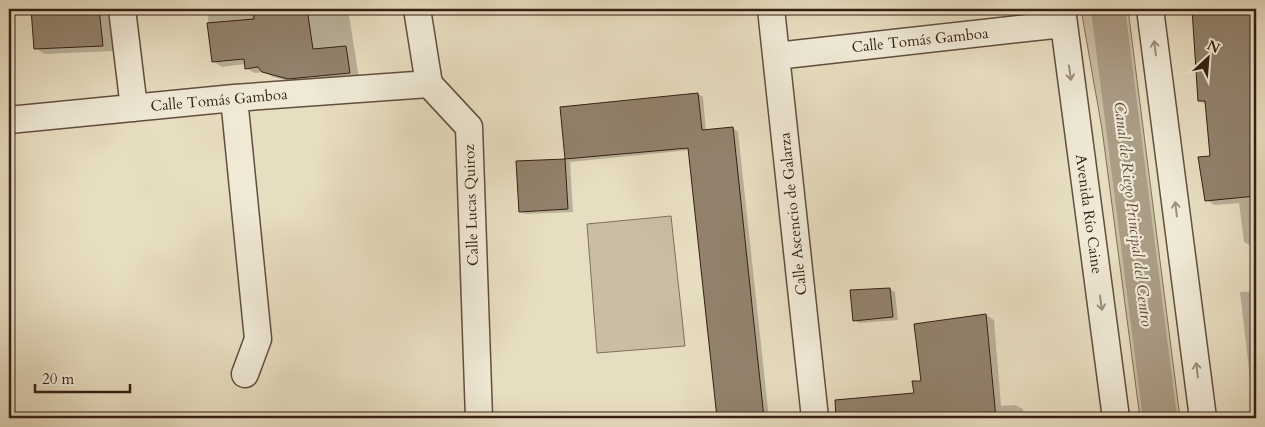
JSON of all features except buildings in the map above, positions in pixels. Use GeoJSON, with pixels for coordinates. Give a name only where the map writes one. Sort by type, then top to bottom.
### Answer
{"type":"FeatureCollection","features":[{"type":"Feature","properties":{"kind":"street"},"geometry":{"type":"LineString","coordinates":[[122,9],[134,108]]}},
{"type":"Feature","properties":{"kind":"street"},"geometry":{"type":"LineString","coordinates":[[417,9],[429,84]]}},
{"type":"Feature","properties":{"kind":"street","name":"Calle Ascencio de Galarza"},"geometry":{"type":"LineString","coordinates":[[771,9],[815,418]]}},
{"type":"Feature","properties":{"kind":"street"},"geometry":{"type":"LineString","coordinates":[[1150,9],[1203,418]]}},
{"type":"Feature","properties":{"kind":"street","name":"Calle Tomás Gamboa"},"geometry":{"type":"LineString","coordinates":[[776,56],[1063,17]]}},
{"type":"Feature","properties":{"kind":"street","name":"Avenida Río Caine"},"geometry":{"type":"LineString","coordinates":[[1063,17],[1116,418]]}},
{"type":"Feature","properties":{"kind":"street","name":"Calle Tomás Gamboa"},"geometry":{"type":"LineString","coordinates":[[9,120],[234,98],[429,84]]}},
{"type":"Feature","properties":{"kind":"street","name":"Calle Lucas Quiroz"},"geometry":{"type":"LineString","coordinates":[[429,84],[469,127],[479,418]]}},
{"type":"Feature","properties":{"kind":"street"},"geometry":{"type":"LineString","coordinates":[[234,98],[258,340],[245,374]]}},
{"type":"Feature","properties":{"kind":"shaded area"},"geometry":{"type":"Polygon","coordinates":[[[1081,9],[1128,9],[1180,418],[1140,418],[1102,129],[1081,9]]]}},
{"type":"Feature","properties":{"kind":"shaded area"},"geometry":{"type":"Polygon","coordinates":[[[671,216],[685,346],[597,353],[587,224],[671,216]]]}},
{"type":"Feature","properties":{"kind":"waterway","name":"Canal de Riego Principal del Centro"},"geometry":{"type":"LineString","coordinates":[[1108,9],[1160,418]]}}]}
